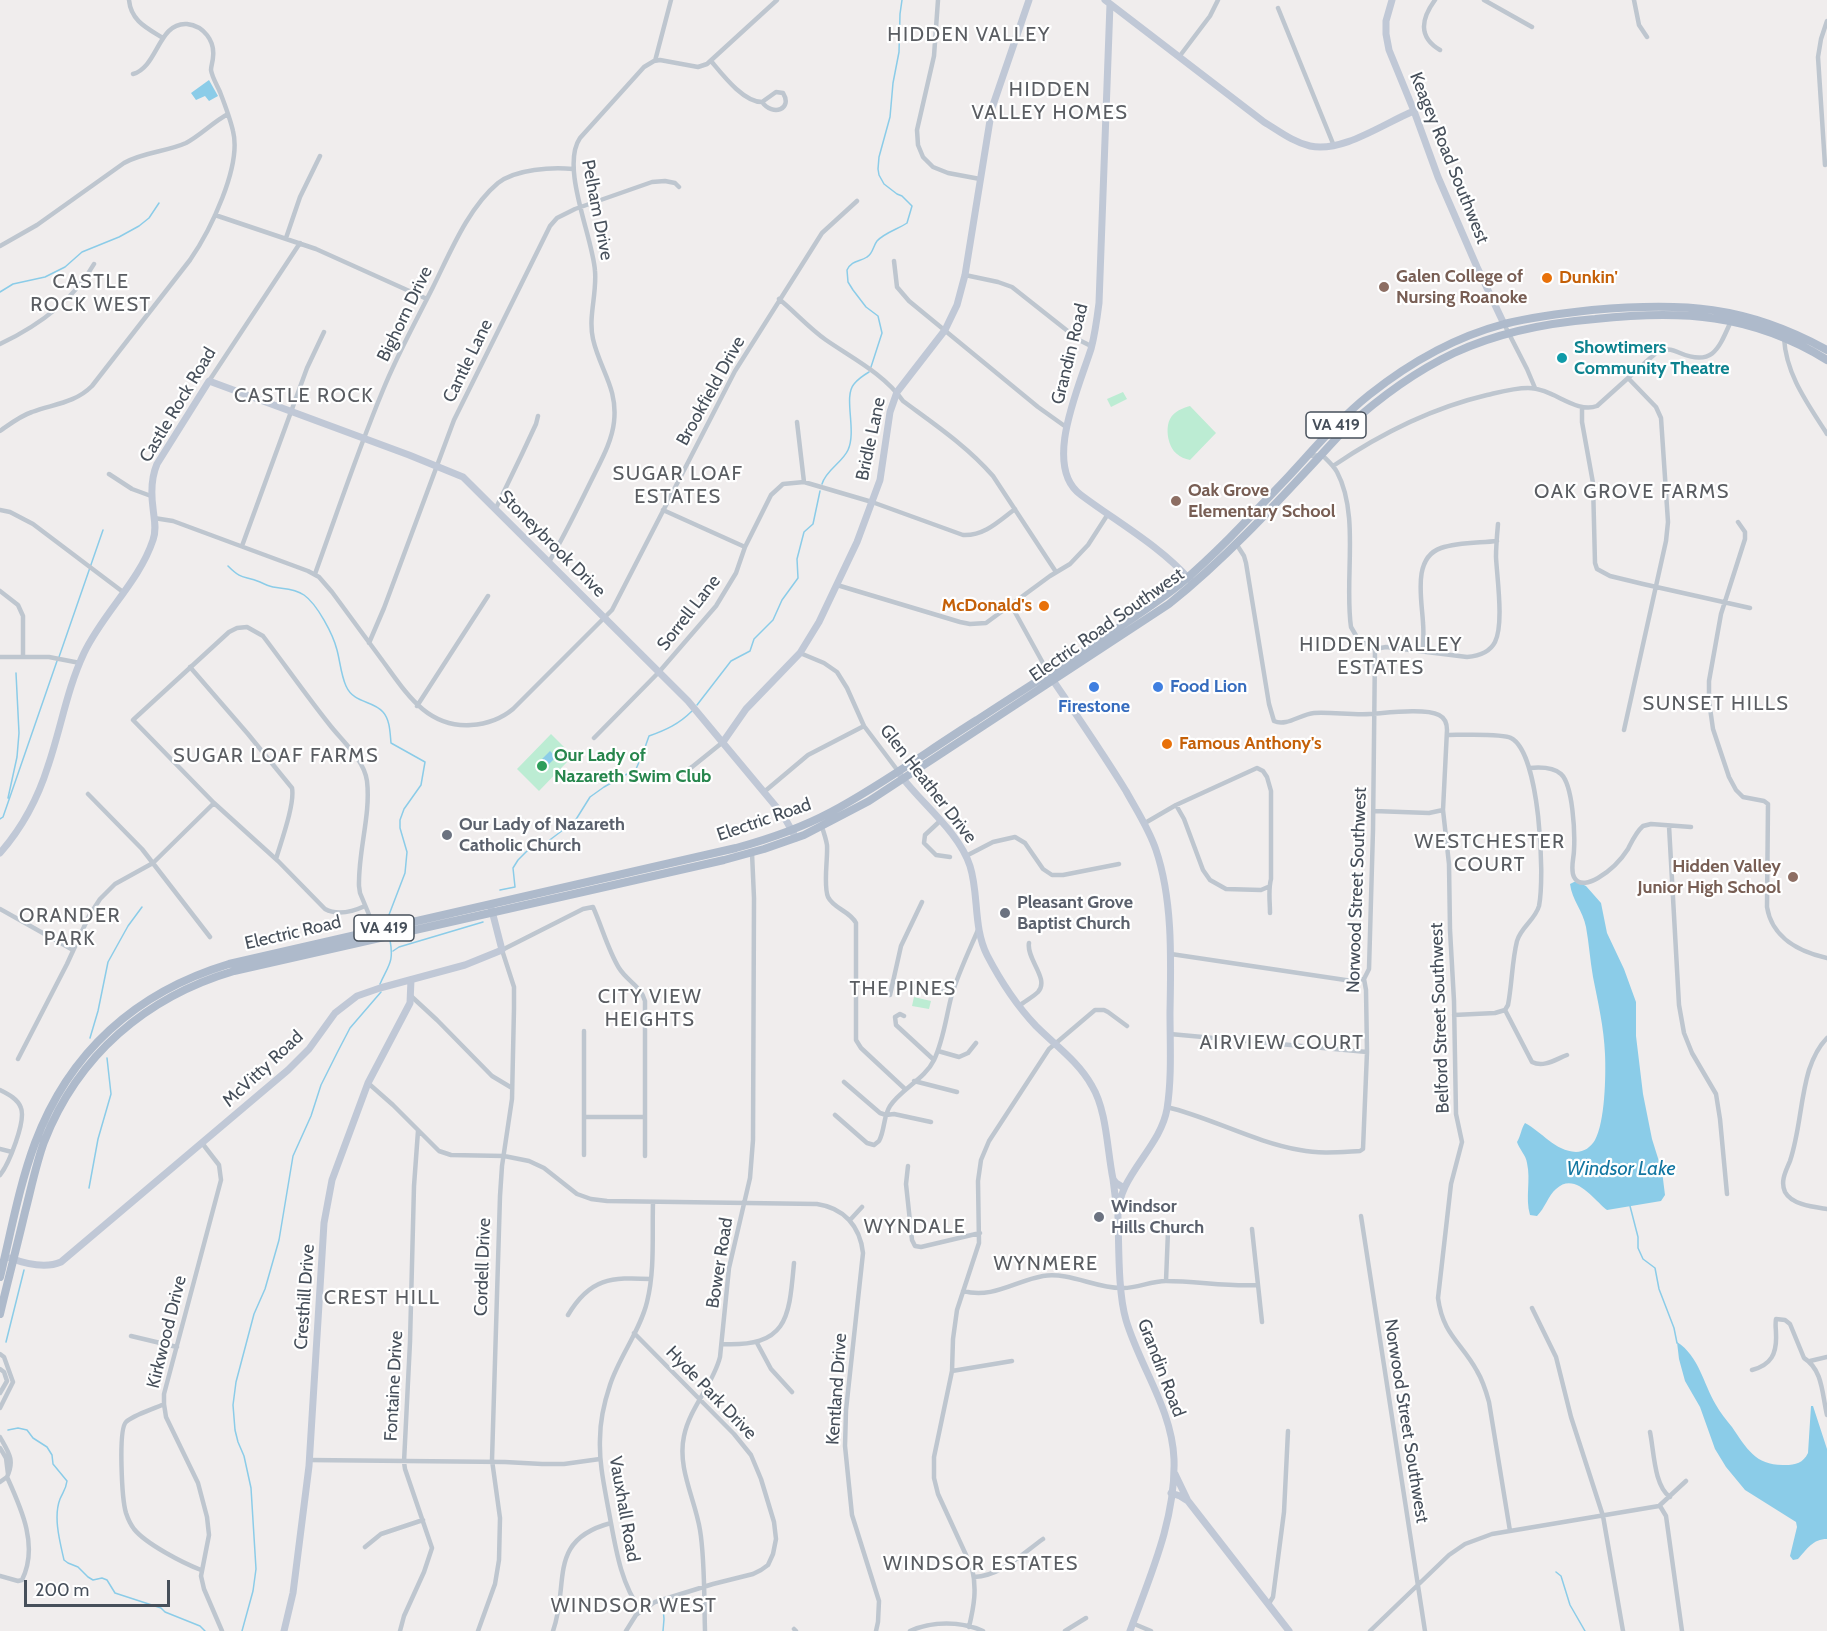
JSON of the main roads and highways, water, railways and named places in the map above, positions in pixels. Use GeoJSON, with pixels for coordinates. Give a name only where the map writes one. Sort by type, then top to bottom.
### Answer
{"type":"FeatureCollection","features":[{"type":"Feature","properties":{"kind":"main road","name":"Electric Road Southwest"},"geometry":{"type":"LineString","coordinates":[[900,775],[1051,678],[1162,598],[1228,540],[1354,408],[1403,371],[1451,344],[1504,324],[1538,317],[1633,306],[1679,306],[1746,316],[1788,331],[1827,350]]}},
{"type":"Feature","properties":{"kind":"main road","name":"Electric Road Southwest"},"geometry":{"type":"LineString","coordinates":[[924,754],[1143,622],[1193,585],[1237,545],[1364,411],[1409,377],[1456,352],[1509,332],[1547,324],[1655,314],[1699,316],[1731,321],[1784,338],[1827,360]]}},
{"type":"Feature","properties":{"kind":"main road","name":"Electric Road"},"geometry":{"type":"LineString","coordinates":[[0,1314],[32,1182],[51,1125],[78,1078],[113,1039],[154,1006],[178,992],[234,971],[373,935],[822,827],[869,801],[924,754]]}},
{"type":"Feature","properties":{"kind":"main road","name":"Electric Road"},"geometry":{"type":"LineString","coordinates":[[491,908],[752,853],[794,834],[900,775]]}},
{"type":"Feature","properties":{"kind":"main road","name":"Electric Road"},"geometry":{"type":"LineString","coordinates":[[0,1276],[2,1255],[30,1156],[43,1122],[70,1075],[110,1029],[174,984],[202,973],[240,961],[373,935]]}},
{"type":"Feature","properties":{"kind":"water"},"geometry":{"type":"Polygon","coordinates":[[[209,80],[218,96],[209,101],[205,96],[196,100],[191,93],[209,80]]]}},
{"type":"Feature","properties":{"kind":"water"},"geometry":{"type":"Polygon","coordinates":[[[550,751],[556,757],[543,770],[537,764],[550,751]]]}},
{"type":"Feature","properties":{"kind":"water","name":"Windsor Lake"},"geometry":{"type":"Polygon","coordinates":[[[1576,881],[1586,886],[1601,903],[1607,933],[1636,1002],[1636,1036],[1643,1094],[1652,1139],[1662,1171],[1665,1195],[1661,1201],[1607,1210],[1584,1189],[1570,1183],[1563,1184],[1553,1192],[1537,1216],[1530,1215],[1527,1163],[1517,1142],[1525,1123],[1555,1145],[1568,1151],[1579,1152],[1587,1149],[1595,1140],[1603,1111],[1605,1054],[1603,1035],[1586,927],[1570,884],[1576,881]]]}},
{"type":"Feature","properties":{"kind":"water"},"geometry":{"type":"Polygon","coordinates":[[[1677,1342],[1696,1362],[1711,1397],[1721,1413],[1753,1455],[1767,1463],[1796,1464],[1804,1459],[1808,1453],[1811,1406],[1813,1406],[1827,1449],[1827,1539],[1814,1543],[1798,1559],[1793,1560],[1790,1556],[1797,1527],[1796,1522],[1745,1490],[1715,1449],[1700,1407],[1685,1381],[1677,1342]]]}},
{"type":"Feature","properties":{"kind":"waterway"},"geometry":{"type":"LineString","coordinates":[[871,367],[882,333],[878,316],[866,307],[853,290],[848,282],[847,270],[854,263],[869,256],[880,238],[907,223],[912,206],[884,184],[878,169],[890,117],[899,52],[902,0]]}},
{"type":"Feature","properties":{"kind":"waterway"},"geometry":{"type":"LineString","coordinates":[[0,292],[13,284],[45,277],[65,267],[82,252],[139,226],[149,218],[159,203]]}},
{"type":"Feature","properties":{"kind":"waterway"},"geometry":{"type":"LineString","coordinates":[[822,484],[848,450],[851,433],[851,390],[857,380],[869,372]]}},
{"type":"Feature","properties":{"kind":"waterway"},"geometry":{"type":"LineString","coordinates":[[697,705],[731,661],[750,651],[754,639],[773,620],[782,600],[798,578],[797,559],[804,532],[813,524],[820,491]]}},
{"type":"Feature","properties":{"kind":"waterway"},"geometry":{"type":"LineString","coordinates":[[59,657],[103,530]]}},
{"type":"Feature","properties":{"kind":"waterway"},"geometry":{"type":"LineString","coordinates":[[228,566],[240,576],[271,587],[296,591],[309,599],[332,636],[344,682],[349,692],[383,712],[388,722],[391,743],[425,762],[421,785],[404,809],[400,820],[407,852],[405,873],[387,920]]}},
{"type":"Feature","properties":{"kind":"waterway"},"geometry":{"type":"LineString","coordinates":[[0,819],[3,817],[57,661]]}},
{"type":"Feature","properties":{"kind":"waterway"},"geometry":{"type":"LineString","coordinates":[[8,798],[17,757],[19,733],[16,673]]}},
{"type":"Feature","properties":{"kind":"waterway"},"geometry":{"type":"LineString","coordinates":[[500,890],[515,887],[513,868],[527,851],[539,848],[575,821],[590,797],[636,769],[649,736],[672,726],[692,711]]}},
{"type":"Feature","properties":{"kind":"waterway"},"geometry":{"type":"LineString","coordinates":[[90,1038],[108,962],[128,926],[142,907]]}},
{"type":"Feature","properties":{"kind":"waterway"},"geometry":{"type":"LineString","coordinates":[[393,951],[399,947],[483,922]]}},
{"type":"Feature","properties":{"kind":"waterway"},"geometry":{"type":"LineString","coordinates":[[380,984],[391,958],[390,940]]}},
{"type":"Feature","properties":{"kind":"waterway"},"geometry":{"type":"LineString","coordinates":[[242,1631],[253,1591],[256,1569],[251,1488],[235,1430],[233,1405],[236,1382],[254,1314],[265,1289],[279,1240],[293,1156],[311,1116],[321,1085],[350,1028],[381,992]]}},
{"type":"Feature","properties":{"kind":"waterway"},"geometry":{"type":"LineString","coordinates":[[89,1188],[98,1139],[111,1094],[107,1058]]}},
{"type":"Feature","properties":{"kind":"waterway"},"geometry":{"type":"LineString","coordinates":[[1630,1206],[1638,1237],[1638,1248],[1643,1259],[1655,1268],[1659,1289],[1674,1328],[1677,1343]]}},
{"type":"Feature","properties":{"kind":"waterway"},"geometry":{"type":"LineString","coordinates":[[6,1342],[24,1270]]}},
{"type":"Feature","properties":{"kind":"waterway"},"geometry":{"type":"LineString","coordinates":[[8,1430],[18,1428],[27,1430],[33,1438],[47,1447],[52,1455],[53,1464],[67,1481],[57,1514],[64,1560],[78,1567],[93,1580],[102,1578],[107,1580],[115,1593],[161,1608],[165,1612],[200,1626],[205,1631]]}},
{"type":"Feature","properties":{"kind":"waterway"},"geometry":{"type":"LineString","coordinates":[[1556,1572],[1561,1576],[1570,1605],[1585,1631]]}},
{"type":"Feature","properties":{"kind":"waterway"},"geometry":{"type":"LineString","coordinates":[[663,1607],[663,1631]]}},
{"type":"Feature","properties":{"kind":"place","name":"Dunkin'"},"geometry":{"type":"Point","coordinates":[1547,278]}},
{"type":"Feature","properties":{"kind":"place","name":"Galen College of Nursing Roanoke"},"geometry":{"type":"Point","coordinates":[1384,287]}},
{"type":"Feature","properties":{"kind":"place","name":"Showtimers Community Theatre"},"geometry":{"type":"Point","coordinates":[1562,358]}},
{"type":"Feature","properties":{"kind":"place","name":"Oak Grove Elementary School"},"geometry":{"type":"Point","coordinates":[1176,501]}},
{"type":"Feature","properties":{"kind":"place","name":"McDonald's"},"geometry":{"type":"Point","coordinates":[1044,606]}},
{"type":"Feature","properties":{"kind":"place","name":"Firestone"},"geometry":{"type":"Point","coordinates":[1094,687]}},
{"type":"Feature","properties":{"kind":"place","name":"Food Lion"},"geometry":{"type":"Point","coordinates":[1158,687]}},
{"type":"Feature","properties":{"kind":"place","name":"Famous Anthony's"},"geometry":{"type":"Point","coordinates":[1167,744]}},
{"type":"Feature","properties":{"kind":"place","name":"Our Lady of Nazareth Swim Club"},"geometry":{"type":"Point","coordinates":[542,766]}},
{"type":"Feature","properties":{"kind":"place","name":"Our Lady of Nazareth Catholic Church"},"geometry":{"type":"Point","coordinates":[447,835]}},
{"type":"Feature","properties":{"kind":"place","name":"Hidden Valley Junior High School"},"geometry":{"type":"Point","coordinates":[1793,877]}},
{"type":"Feature","properties":{"kind":"place","name":"Pleasant Grove Baptist Church"},"geometry":{"type":"Point","coordinates":[1005,913]}},
{"type":"Feature","properties":{"kind":"place","name":"Windsor Hills Church"},"geometry":{"type":"Point","coordinates":[1099,1217]}},
{"type":"Feature","properties":{"kind":"district","name":"HIDDEN VALLEY"},"geometry":{"type":"Point","coordinates":[969,35]}},
{"type":"Feature","properties":{"kind":"district","name":"HIDDEN VALLEY HOMES"},"geometry":{"type":"Point","coordinates":[1050,102]}},
{"type":"Feature","properties":{"kind":"district","name":"CASTLE ROCK WEST"},"geometry":{"type":"Point","coordinates":[91,294]}},
{"type":"Feature","properties":{"kind":"district","name":"CASTLE ROCK"},"geometry":{"type":"Point","coordinates":[304,396]}},
{"type":"Feature","properties":{"kind":"district","name":"SUGAR LOAF ESTATES"},"geometry":{"type":"Point","coordinates":[678,486]}},
{"type":"Feature","properties":{"kind":"district","name":"OAK GROVE FARMS"},"geometry":{"type":"Point","coordinates":[1632,492]}},
{"type":"Feature","properties":{"kind":"district","name":"HIDDEN VALLEY ESTATES"},"geometry":{"type":"Point","coordinates":[1381,656]}},
{"type":"Feature","properties":{"kind":"district","name":"SUNSET HILLS"},"geometry":{"type":"Point","coordinates":[1716,704]}},
{"type":"Feature","properties":{"kind":"district","name":"SUGAR LOAF FARMS"},"geometry":{"type":"Point","coordinates":[276,756]}},
{"type":"Feature","properties":{"kind":"district","name":"WESTCHESTER COURT"},"geometry":{"type":"Point","coordinates":[1490,854]}},
{"type":"Feature","properties":{"kind":"district","name":"ORANDER PARK"},"geometry":{"type":"Point","coordinates":[70,928]}},
{"type":"Feature","properties":{"kind":"district","name":"THE PINES"},"geometry":{"type":"Point","coordinates":[903,989]}},
{"type":"Feature","properties":{"kind":"district","name":"CITY VIEW HEIGHTS"},"geometry":{"type":"Point","coordinates":[650,1008]}},
{"type":"Feature","properties":{"kind":"district","name":"AIRVIEW COURT"},"geometry":{"type":"Point","coordinates":[1282,1043]}},
{"type":"Feature","properties":{"kind":"district","name":"WYNDALE"},"geometry":{"type":"Point","coordinates":[915,1227]}},
{"type":"Feature","properties":{"kind":"district","name":"WYNMERE"},"geometry":{"type":"Point","coordinates":[1046,1264]}},
{"type":"Feature","properties":{"kind":"district","name":"CREST HILL"},"geometry":{"type":"Point","coordinates":[382,1298]}},
{"type":"Feature","properties":{"kind":"district","name":"WINDSOR ESTATES"},"geometry":{"type":"Point","coordinates":[981,1564]}},
{"type":"Feature","properties":{"kind":"district","name":"WINDSOR WEST"},"geometry":{"type":"Point","coordinates":[634,1606]}}]}
